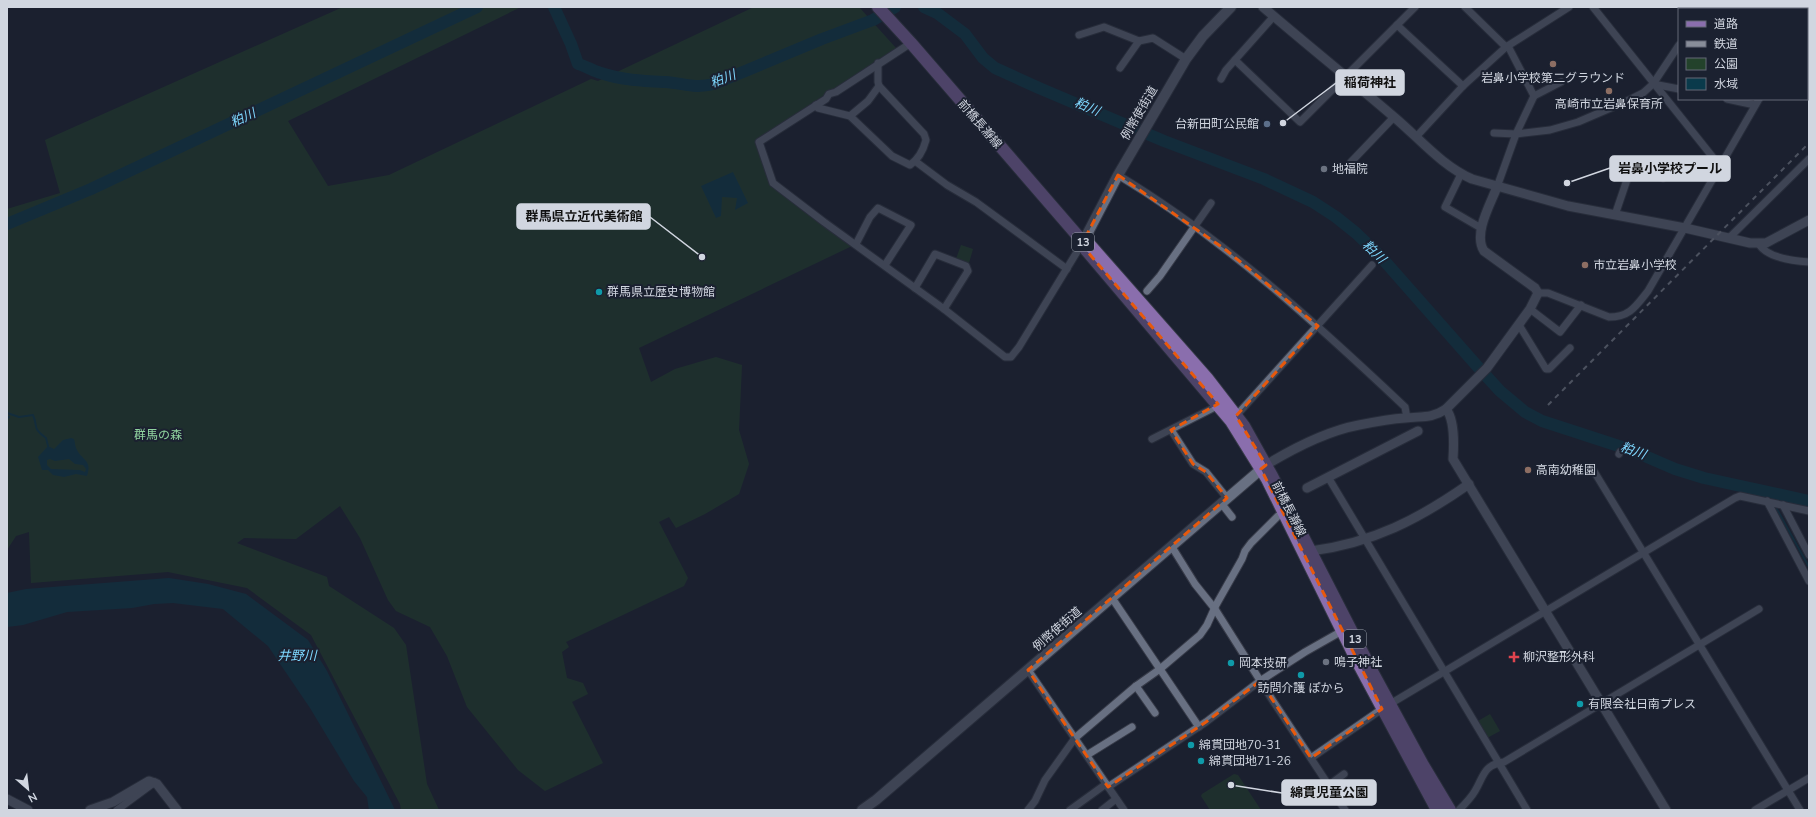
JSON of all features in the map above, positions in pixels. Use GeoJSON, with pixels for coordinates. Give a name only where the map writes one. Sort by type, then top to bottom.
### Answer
{"type":"FeatureCollection","features":[{"type":"Feature","properties":{"kind":"main road","name":"前橋長瀞線"},"geometry":{"type":"LineString","coordinates":[[878,7],[911,43],[1083,242],[1086,250],[1231,421],[1263,467],[1284,514],[1342,631],[1386,707],[1450,810]]}},
{"type":"Feature","properties":{"kind":"main road","name":"例幣使街道"},"geometry":{"type":"LineString","coordinates":[[1083,242],[1118,175],[1186,59],[1203,36],[1231,7]]}},
{"type":"Feature","properties":{"kind":"main road","name":"前橋長瀞線"},"geometry":{"type":"LineString","coordinates":[[1083,242],[1090,245],[1207,378],[1236,416],[1311,551],[1437,810]]}},
{"type":"Feature","properties":{"kind":"main road","name":"例幣使街道"},"geometry":{"type":"LineString","coordinates":[[862,810],[876,800],[1172,547],[1263,467]]}},
{"type":"Feature","properties":{"kind":"street"},"geometry":{"type":"LineString","coordinates":[[1262,7],[1346,76],[1444,162],[1461,174],[1497,187],[1568,206],[1615,214],[1759,244],[1777,238],[1809,220]]}},
{"type":"Feature","properties":{"kind":"street"},"geometry":{"type":"LineString","coordinates":[[1235,60],[1300,122],[1415,7]]}},
{"type":"Feature","properties":{"kind":"street"},"geometry":{"type":"LineString","coordinates":[[1465,7],[1507,46],[1534,96]]}},
{"type":"Feature","properties":{"kind":"street"},"geometry":{"type":"LineString","coordinates":[[1416,137],[1464,86],[1507,46],[1570,7]]}},
{"type":"Feature","properties":{"kind":"street"},"geometry":{"type":"LineString","coordinates":[[1593,7],[1719,165]]}},
{"type":"Feature","properties":{"kind":"street"},"geometry":{"type":"LineString","coordinates":[[1221,79],[1226,70],[1274,16]]}},
{"type":"Feature","properties":{"kind":"street"},"geometry":{"type":"LineString","coordinates":[[1397,25],[1464,86]]}},
{"type":"Feature","properties":{"kind":"street"},"geometry":{"type":"LineString","coordinates":[[1079,35],[1104,27],[1139,41],[1153,38],[1186,59]]}},
{"type":"Feature","properties":{"kind":"street"},"geometry":{"type":"LineString","coordinates":[[1120,68],[1139,41]]}},
{"type":"Feature","properties":{"kind":"street"},"geometry":{"type":"LineString","coordinates":[[911,43],[836,92],[829,94],[826,99],[759,142],[773,183],[944,309],[1005,357],[1011,358],[1083,242]]}},
{"type":"Feature","properties":{"kind":"street"},"geometry":{"type":"LineString","coordinates":[[1494,133],[1516,134],[1550,130],[1578,122],[1643,93],[1653,84],[1678,46]]}},
{"type":"Feature","properties":{"kind":"street"},"geometry":{"type":"LineString","coordinates":[[816,105],[818,108],[850,116],[892,156],[910,165],[915,162],[922,152],[926,140],[924,134],[879,86],[878,64]]}},
{"type":"Feature","properties":{"kind":"street"},"geometry":{"type":"LineString","coordinates":[[1538,293],[1535,288],[1484,251],[1480,245],[1479,234],[1516,134],[1534,96],[1561,82]]}},
{"type":"Feature","properties":{"kind":"street"},"geometry":{"type":"LineString","coordinates":[[1653,84],[1678,89]]}},
{"type":"Feature","properties":{"kind":"street"},"geometry":{"type":"LineString","coordinates":[[850,116],[868,101],[879,86]]}},
{"type":"Feature","properties":{"kind":"street"},"geometry":{"type":"LineString","coordinates":[[1538,293],[1548,293],[1609,317],[1618,317],[1629,313],[1648,291],[1685,228],[1719,165],[1757,102],[1737,100]]}},
{"type":"Feature","properties":{"kind":"street"},"geometry":{"type":"LineString","coordinates":[[1351,162],[1394,117]]}},
{"type":"Feature","properties":{"kind":"street"},"geometry":{"type":"LineString","coordinates":[[1729,238],[1809,159]]}},
{"type":"Feature","properties":{"kind":"street"},"geometry":{"type":"LineString","coordinates":[[915,162],[947,185],[976,202],[1067,269]]}},
{"type":"Feature","properties":{"kind":"street"},"geometry":{"type":"LineString","coordinates":[[1615,214],[1631,168],[1663,178]]}},
{"type":"Feature","properties":{"kind":"street"},"geometry":{"type":"LineString","coordinates":[[1461,174],[1445,208],[1481,228]]}},
{"type":"Feature","properties":{"kind":"street"},"geometry":{"type":"LineString","coordinates":[[1118,175],[1194,227],[1244,264],[1318,326],[1405,408],[1407,418]]}},
{"type":"Feature","properties":{"kind":"street"},"geometry":{"type":"LineString","coordinates":[[1147,291],[1160,276],[1211,203]]}},
{"type":"Feature","properties":{"kind":"street"},"geometry":{"type":"LineString","coordinates":[[856,244],[870,217],[878,208],[911,225],[885,265]]}},
{"type":"Feature","properties":{"kind":"street"},"geometry":{"type":"LineString","coordinates":[[1759,244],[1768,252],[1809,262]]}},
{"type":"Feature","properties":{"kind":"street"},"geometry":{"type":"LineString","coordinates":[[915,288],[935,254],[966,266],[968,271],[944,309]]}},
{"type":"Feature","properties":{"kind":"street"},"geometry":{"type":"LineString","coordinates":[[1236,416],[1372,265]]}},
{"type":"Feature","properties":{"kind":"street"},"geometry":{"type":"LineString","coordinates":[[1263,467],[1305,444],[1328,434],[1358,425],[1407,418],[1431,417],[1446,409],[1488,368],[1530,309],[1538,293]]}},
{"type":"Feature","properties":{"kind":"street"},"geometry":{"type":"LineString","coordinates":[[1530,309],[1560,332],[1580,305]]}},
{"type":"Feature","properties":{"kind":"street"},"geometry":{"type":"LineString","coordinates":[[1519,324],[1546,369],[1549,369],[1570,348]]}},
{"type":"Feature","properties":{"kind":"street"},"geometry":{"type":"LineString","coordinates":[[1152,439],[1219,405]]}},
{"type":"Feature","properties":{"kind":"street"},"geometry":{"type":"LineString","coordinates":[[1446,409],[1450,414],[1454,447],[1453,459],[1666,810]]}},
{"type":"Feature","properties":{"kind":"street"},"geometry":{"type":"LineString","coordinates":[[1171,430],[1193,464],[1206,472],[1232,517]]}},
{"type":"Feature","properties":{"kind":"street"},"geometry":{"type":"LineString","coordinates":[[1306,488],[1418,431]]}},
{"type":"Feature","properties":{"kind":"street"},"geometry":{"type":"LineString","coordinates":[[1592,468],[1800,810]]}},
{"type":"Feature","properties":{"kind":"street"},"geometry":{"type":"LineString","coordinates":[[1328,477],[1527,810]]}},
{"type":"Feature","properties":{"kind":"street"},"geometry":{"type":"LineString","coordinates":[[1311,551],[1365,539],[1401,526],[1418,518],[1469,484]]}},
{"type":"Feature","properties":{"kind":"street"},"geometry":{"type":"LineString","coordinates":[[1311,758],[1386,707],[1735,498],[1740,496],[1809,511]]}},
{"type":"Feature","properties":{"kind":"street"},"geometry":{"type":"LineString","coordinates":[[1774,503],[1809,555]]}},
{"type":"Feature","properties":{"kind":"street"},"geometry":{"type":"LineString","coordinates":[[1774,503],[1809,581]]}},
{"type":"Feature","properties":{"kind":"street"},"geometry":{"type":"LineString","coordinates":[[1028,810],[1035,801],[1045,780],[1075,738],[1136,686],[1160,669],[1200,635],[1207,625],[1245,551],[1278,516],[1284,514]]}},
{"type":"Feature","properties":{"kind":"street"},"geometry":{"type":"LineString","coordinates":[[1172,547],[1195,584],[1215,609],[1260,681],[1345,810]]}},
{"type":"Feature","properties":{"kind":"street"},"geometry":{"type":"LineString","coordinates":[[1112,598],[1198,727]]}},
{"type":"Feature","properties":{"kind":"street"},"geometry":{"type":"LineString","coordinates":[[1459,810],[1476,790],[1483,772],[1498,763],[1504,762],[1760,609]]}},
{"type":"Feature","properties":{"kind":"street"},"geometry":{"type":"LineString","coordinates":[[1070,810],[1198,727],[1260,681],[1305,652],[1342,631]]}},
{"type":"Feature","properties":{"kind":"street"},"geometry":{"type":"LineString","coordinates":[[1028,670],[1124,810]]}},
{"type":"Feature","properties":{"kind":"street"},"geometry":{"type":"LineString","coordinates":[[1136,686],[1155,713]]}},
{"type":"Feature","properties":{"kind":"street"},"geometry":{"type":"LineString","coordinates":[[1087,755],[1132,727]]}},
{"type":"Feature","properties":{"kind":"street"},"geometry":{"type":"LineString","coordinates":[[1329,785],[1344,774]]}},
{"type":"Feature","properties":{"kind":"street"},"geometry":{"type":"LineString","coordinates":[[1755,810],[1809,778]]}},
{"type":"Feature","properties":{"kind":"street"},"geometry":{"type":"LineString","coordinates":[[90,810],[113,802],[143,783],[149,781],[155,782],[177,810]]}},
{"type":"Feature","properties":{"kind":"street"},"geometry":{"type":"LineString","coordinates":[[117,810],[155,782]]}},
{"type":"Feature","properties":{"kind":"street"},"geometry":{"type":"LineString","coordinates":[[7,799],[28,810]]}},
{"type":"Feature","properties":{"kind":"street"},"geometry":{"type":"LineString","coordinates":[[1102,810],[1116,799]]}},
{"type":"Feature","properties":{"kind":"highlighted area"},"geometry":{"type":"Polygon","coordinates":[[[1118,175],[1226,250],[1318,326],[1236,416],[1266,465],[1261,469],[1382,709],[1311,758],[1260,681],[1206,722],[1108,787],[1028,670],[1227,498],[1206,472],[1193,464],[1171,430],[1218,404],[1086,250],[1083,242],[1118,175]]]}},
{"type":"Feature","properties":{"kind":"green space","name":"群馬の森"},"geometry":{"type":"Polygon","coordinates":[[[343,7],[521,7],[288,121],[328,186],[389,175],[591,79],[598,81],[754,7],[859,7],[896,48],[756,140],[770,185],[852,246],[639,348],[651,382],[675,369],[716,357],[742,365],[739,430],[749,464],[739,494],[705,514],[676,528],[669,517],[659,522],[688,578],[684,586],[566,642],[569,647],[562,652],[567,678],[583,683],[588,694],[572,702],[603,763],[545,791],[518,770],[467,707],[447,656],[430,627],[396,611],[388,600],[360,538],[340,506],[296,539],[244,538],[237,543],[327,577],[329,586],[394,628],[406,645],[427,784],[439,810],[401,810],[400,804],[311,635],[247,588],[168,572],[31,583],[29,532],[16,536],[7,550],[7,209],[60,193],[45,140],[343,7]]]}},
{"type":"Feature","properties":{"kind":"green space"},"geometry":{"type":"Polygon","coordinates":[[[961,245],[973,249],[969,263],[956,259],[961,245]]]}},
{"type":"Feature","properties":{"kind":"green space"},"geometry":{"type":"Polygon","coordinates":[[[1490,714],[1500,731],[1487,738],[1478,721],[1490,714]]]}},
{"type":"Feature","properties":{"kind":"green space"},"geometry":{"type":"Polygon","coordinates":[[[1234,774],[1238,775],[1261,810],[1210,810],[1201,796],[1202,794],[1234,774]]]}},
{"type":"Feature","properties":{"kind":"water"},"geometry":{"type":"Polygon","coordinates":[[[733,172],[748,203],[735,210],[737,198],[722,197],[721,216],[716,218],[701,186],[733,172]]]}},
{"type":"Feature","properties":{"kind":"water"},"geometry":{"type":"Polygon","coordinates":[[[71,438],[74,439],[78,452],[86,460],[89,467],[87,476],[76,474],[64,477],[53,475],[48,470],[42,470],[38,457],[48,446],[54,449],[63,440],[71,438]],[[50,459],[47,460],[47,465],[51,469],[80,470],[85,472],[86,469],[83,465],[75,464],[69,459],[55,461],[50,459]]]}},
{"type":"Feature","properties":{"kind":"water","name":"井野川"},"geometry":{"type":"Polygon","coordinates":[[[169,578],[208,584],[246,594],[308,640],[327,671],[395,810],[369,810],[367,797],[354,781],[310,708],[268,646],[223,609],[173,603],[154,604],[132,608],[67,612],[23,625],[7,627],[7,593],[26,589],[169,578]]]}},
{"type":"Feature","properties":{"kind":"waterway","name":"粕川"},"geometry":{"type":"LineString","coordinates":[[7,224],[91,189],[477,7]]}},
{"type":"Feature","properties":{"kind":"waterway","name":"粕川"},"geometry":{"type":"LineString","coordinates":[[554,7],[571,44],[578,64],[598,72],[625,79],[700,86],[714,84],[822,39],[873,20],[895,7]]}},
{"type":"Feature","properties":{"kind":"waterway","name":"粕川"},"geometry":{"type":"LineString","coordinates":[[924,7],[937,13],[965,34],[983,58],[995,68],[1164,141],[1264,179],[1313,202],[1336,217],[1356,233],[1381,257],[1500,391],[1525,412],[1542,421],[1631,450],[1675,469],[1704,478],[1809,501]]}},
{"type":"Feature","properties":{"kind":"waterway"},"geometry":{"type":"LineString","coordinates":[[7,413],[19,417],[33,415],[36,427],[46,438],[48,446]]}},
{"type":"Feature","properties":{"kind":"waterway"},"geometry":{"type":"LineString","coordinates":[[1767,493],[1771,500]]}},
{"type":"Feature","properties":{"kind":"waterway"},"geometry":{"type":"LineString","coordinates":[[1775,506],[1809,567]]}},
{"type":"Feature","properties":{"kind":"railway"},"geometry":{"type":"LineString","coordinates":[[1548,405],[1809,143]]}},
{"type":"Feature","properties":{"kind":"place","name":"岩鼻小学校第二グラウンド"},"geometry":{"type":"Point","coordinates":[1553,64]}},
{"type":"Feature","properties":{"kind":"place","name":"高崎市立岩鼻保育所"},"geometry":{"type":"Point","coordinates":[1609,91]}},
{"type":"Feature","properties":{"kind":"place","name":"稲荷神社"},"geometry":{"type":"Point","coordinates":[1283,123]}},
{"type":"Feature","properties":{"kind":"place","name":"台新田町公民館"},"geometry":{"type":"Point","coordinates":[1267,124]}},
{"type":"Feature","properties":{"kind":"place","name":"地福院"},"geometry":{"type":"Point","coordinates":[1324,169]}},
{"type":"Feature","properties":{"kind":"place","name":"岩鼻小学校プール"},"geometry":{"type":"Point","coordinates":[1567,183]}},
{"type":"Feature","properties":{"kind":"place","name":"群馬県立近代美術館"},"geometry":{"type":"Point","coordinates":[702,257]}},
{"type":"Feature","properties":{"kind":"place","name":"市立岩鼻小学校"},"geometry":{"type":"Point","coordinates":[1585,265]}},
{"type":"Feature","properties":{"kind":"place","name":"群馬県立歴史博物館"},"geometry":{"type":"Point","coordinates":[599,292]}},
{"type":"Feature","properties":{"kind":"place","name":"高南幼稚園"},"geometry":{"type":"Point","coordinates":[1528,470]}},
{"type":"Feature","properties":{"kind":"place","name":"柳沢整形外科"},"geometry":{"type":"Point","coordinates":[1514,657]}},
{"type":"Feature","properties":{"kind":"place","name":"鳴子神社"},"geometry":{"type":"Point","coordinates":[1326,662]}},
{"type":"Feature","properties":{"kind":"place","name":"岡本技研"},"geometry":{"type":"Point","coordinates":[1231,663]}},
{"type":"Feature","properties":{"kind":"place","name":"訪問介護 ぽから"},"geometry":{"type":"Point","coordinates":[1301,675]}},
{"type":"Feature","properties":{"kind":"place","name":"有限会社日南プレス"},"geometry":{"type":"Point","coordinates":[1580,704]}},
{"type":"Feature","properties":{"kind":"place","name":"綿貫団地70-31"},"geometry":{"type":"Point","coordinates":[1191,745]}},
{"type":"Feature","properties":{"kind":"place","name":"綿貫団地71-26"},"geometry":{"type":"Point","coordinates":[1201,761]}},
{"type":"Feature","properties":{"kind":"place","name":"綿貫児童公園"},"geometry":{"type":"Point","coordinates":[1231,785]}}]}
